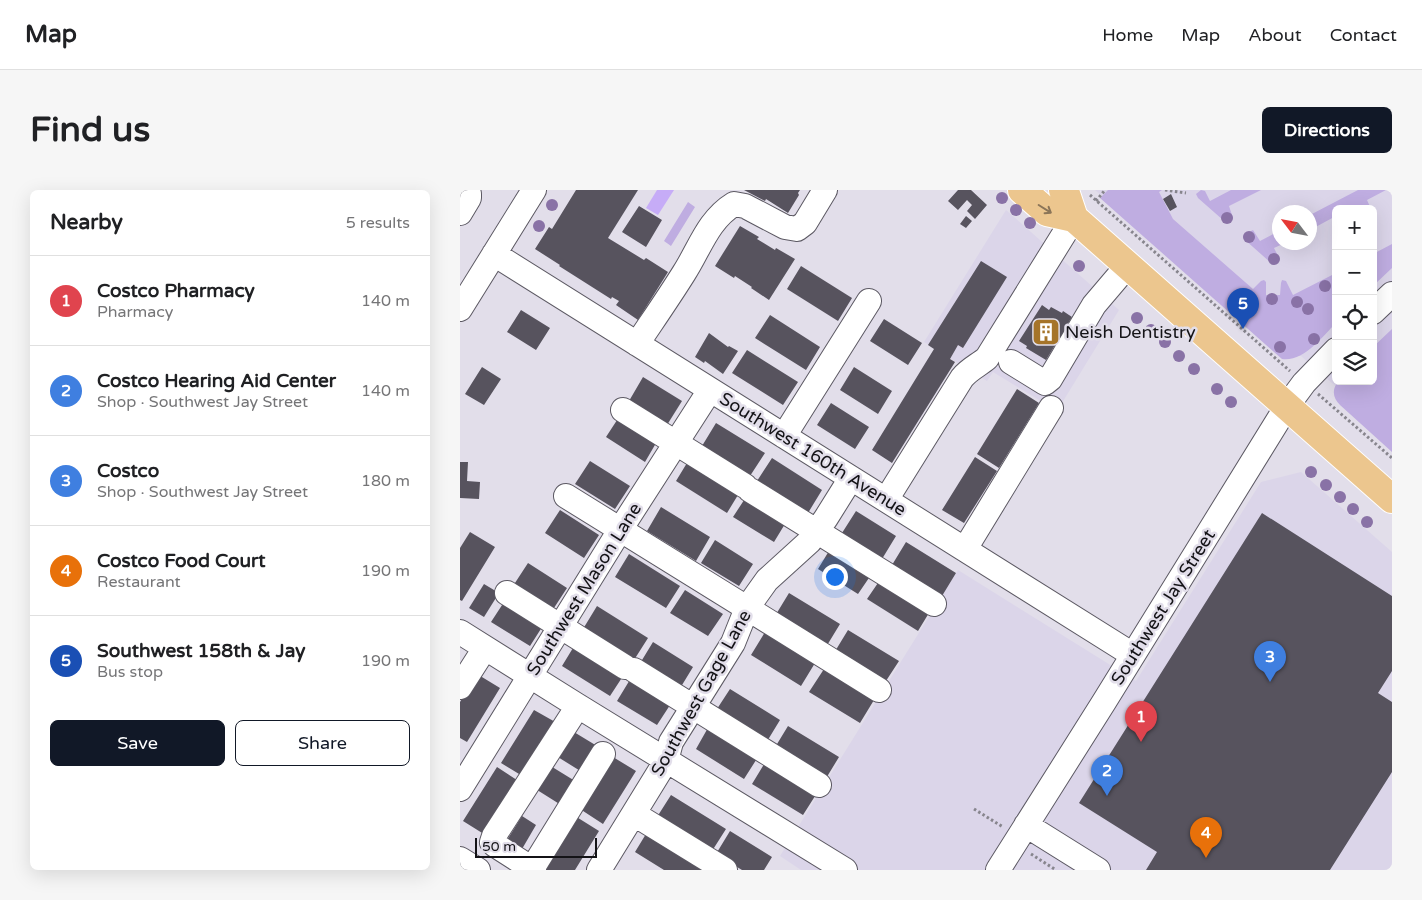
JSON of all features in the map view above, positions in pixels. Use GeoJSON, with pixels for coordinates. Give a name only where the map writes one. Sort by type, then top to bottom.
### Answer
{"type":"FeatureCollection","features":[{"type":"Feature","properties":{"kind":"main road"},"geometry":{"type":"LineString","coordinates":[[1022,190],[1047,212],[1074,218]]}},
{"type":"Feature","properties":{"kind":"main road"},"geometry":{"type":"LineString","coordinates":[[1063,190],[1074,218],[1392,500]]}},
{"type":"Feature","properties":{"kind":"street"},"geometry":{"type":"LineString","coordinates":[[460,213],[469,198],[469,194],[464,190]]}},
{"type":"Feature","properties":{"kind":"street"},"geometry":{"type":"LineString","coordinates":[[460,309],[534,190]]}},
{"type":"Feature","properties":{"kind":"street"},"geometry":{"type":"LineString","coordinates":[[637,344],[722,211],[734,204],[746,206],[785,227],[797,229],[805,223],[825,190]]}},
{"type":"Feature","properties":{"kind":"street"},"geometry":{"type":"LineString","coordinates":[[886,500],[962,378],[967,372],[987,358],[1074,218]]}},
{"type":"Feature","properties":{"kind":"street","name":"Southwest 160th Avenue"},"geometry":{"type":"LineString","coordinates":[[494,254],[1133,655]]}},
{"type":"Feature","properties":{"kind":"street"},"geometry":{"type":"LineString","coordinates":[[1011,362],[1046,383],[1094,305],[1128,265]]}},
{"type":"Feature","properties":{"kind":"street"},"geometry":{"type":"LineString","coordinates":[[1377,308],[1392,294]]}},
{"type":"Feature","properties":{"kind":"street"},"geometry":{"type":"LineString","coordinates":[[784,436],[869,301]]}},
{"type":"Feature","properties":{"kind":"street","name":"Southwest Jay Street"},"geometry":{"type":"LineString","coordinates":[[998,870],[1286,406],[1304,383],[1332,354]]}},
{"type":"Feature","properties":{"kind":"street","name":"Southwest Mason Lane"},"geometry":{"type":"LineString","coordinates":[[460,789],[620,530],[710,390]]}},
{"type":"Feature","properties":{"kind":"street"},"geometry":{"type":"LineString","coordinates":[[964,549],[1051,408]]}},
{"type":"Feature","properties":{"kind":"street"},"geometry":{"type":"LineString","coordinates":[[623,410],[934,604]]}},
{"type":"Feature","properties":{"kind":"street","name":"Southwest Gage Lane"},"geometry":{"type":"LineString","coordinates":[[599,870],[666,761],[671,742],[733,643],[747,608],[767,580],[798,554],[810,541],[850,478]]}},
{"type":"Feature","properties":{"kind":"street"},"geometry":{"type":"LineString","coordinates":[[566,496],[879,690]]}},
{"type":"Feature","properties":{"kind":"street"},"geometry":{"type":"LineString","coordinates":[[507,593],[820,785]]}},
{"type":"Feature","properties":{"kind":"street"},"geometry":{"type":"LineString","coordinates":[[460,632],[845,870]]}},
{"type":"Feature","properties":{"kind":"street"},"geometry":{"type":"LineString","coordinates":[[460,687],[485,648]]}},
{"type":"Feature","properties":{"kind":"street"},"geometry":{"type":"LineString","coordinates":[[578,706],[494,836],[492,842],[495,846],[533,870],[604,754]]}},
{"type":"Feature","properties":{"kind":"street"},"geometry":{"type":"LineString","coordinates":[[634,814],[725,870]]}},
{"type":"Feature","properties":{"kind":"street"},"geometry":{"type":"LineString","coordinates":[[1026,825],[1098,870]]}},
{"type":"Feature","properties":{"kind":"street"},"geometry":{"type":"LineString","coordinates":[[460,859],[478,870]]}},
{"type":"Feature","properties":{"kind":"path"},"geometry":{"type":"LineString","coordinates":[[1084,190],[1277,360]]}},
{"type":"Feature","properties":{"kind":"path"},"geometry":{"type":"LineString","coordinates":[[1096,201],[1105,190]]}},
{"type":"Feature","properties":{"kind":"path"},"geometry":{"type":"LineString","coordinates":[[1165,190],[1186,193]]}},
{"type":"Feature","properties":{"kind":"path"},"geometry":{"type":"LineString","coordinates":[[1328,403],[1392,458]]}},
{"type":"Feature","properties":{"kind":"shaded area"},"geometry":{"type":"Polygon","coordinates":[[[657,190],[674,190],[658,215],[646,208],[657,190]]]}},
{"type":"Feature","properties":{"kind":"shaded area"},"geometry":{"type":"Polygon","coordinates":[[[1095,190],[1392,190],[1392,449],[1334,385],[1377,385],[1377,205],[1332,205],[1332,383],[1301,356],[1274,349],[1095,190]]]}},
{"type":"Feature","properties":{"kind":"shaded area"},"geometry":{"type":"Polygon","coordinates":[[[1108,190],[1162,190],[1159,192],[1173,219],[1253,289],[1264,280],[1266,282],[1266,295],[1280,295],[1282,280],[1286,281],[1293,295],[1332,275],[1332,327],[1305,353],[1298,357],[1282,359],[1100,198],[1108,190]]]}},
{"type":"Feature","properties":{"kind":"shaded area"},"geometry":{"type":"Polygon","coordinates":[[[1201,190],[1205,191],[1210,201],[1231,190],[1261,190],[1229,206],[1233,218],[1227,222],[1198,198],[1196,194],[1201,190]]]}},
{"type":"Feature","properties":{"kind":"shaded area"},"geometry":{"type":"Polygon","coordinates":[[[1358,190],[1386,190],[1367,200],[1369,205],[1332,205],[1332,218],[1317,226],[1317,211],[1358,190]]]}},
{"type":"Feature","properties":{"kind":"shaded area"},"geometry":{"type":"Polygon","coordinates":[[[688,202],[695,207],[671,246],[664,241],[688,202]]]}},
{"type":"Feature","properties":{"kind":"shaded area"},"geometry":{"type":"Polygon","coordinates":[[[1006,210],[1119,310],[1057,411],[993,372],[987,381],[924,342],[1006,210]]]}},
{"type":"Feature","properties":{"kind":"shaded area"},"geometry":{"type":"Polygon","coordinates":[[[1253,230],[1260,241],[1272,235],[1272,250],[1275,250],[1279,258],[1278,261],[1271,263],[1244,239],[1243,236],[1253,230]]]}},
{"type":"Feature","properties":{"kind":"shaded area"},"geometry":{"type":"Polygon","coordinates":[[[1392,244],[1392,268],[1377,282],[1377,252],[1392,244]]]}},
{"type":"Feature","properties":{"kind":"shaded area"},"geometry":{"type":"Polygon","coordinates":[[[1392,329],[1392,452],[1340,405],[1334,393],[1336,385],[1377,385],[1377,343],[1392,329]]]}},
{"type":"Feature","properties":{"kind":"shaded area"},"geometry":{"type":"Polygon","coordinates":[[[1301,472],[1392,552],[1392,870],[801,870],[780,856],[958,570],[1136,681],[1261,482],[1301,472]]]}},
{"type":"Feature","properties":{"kind":"building"},"geometry":{"type":"Polygon","coordinates":[[[576,190],[638,190],[608,238],[668,272],[638,320],[616,305],[619,301],[612,297],[611,299],[535,249],[549,227],[552,229],[576,190]]]}},
{"type":"Feature","properties":{"kind":"building"},"geometry":{"type":"Polygon","coordinates":[[[744,190],[800,190],[788,213],[766,199],[765,201],[744,190]]]}},
{"type":"Feature","properties":{"kind":"building"},"geometry":{"type":"Polygon","coordinates":[[[958,190],[971,190],[987,205],[975,219],[967,211],[972,205],[967,200],[958,210],[948,201],[958,190]]]}},
{"type":"Feature","properties":{"kind":"building"},"geometry":{"type":"Polygon","coordinates":[[[1171,194],[1177,207],[1170,211],[1163,199],[1171,194]]]}},
{"type":"Feature","properties":{"kind":"building"},"geometry":{"type":"Polygon","coordinates":[[[639,206],[662,220],[646,247],[622,232],[639,206]]]}},
{"type":"Feature","properties":{"kind":"building"},"geometry":{"type":"Polygon","coordinates":[[[966,216],[972,221],[966,228],[960,224],[966,216]]]}},
{"type":"Feature","properties":{"kind":"building"},"geometry":{"type":"Polygon","coordinates":[[[740,226],[759,237],[757,239],[775,250],[776,248],[795,259],[769,300],[735,276],[734,278],[715,266],[740,226]]]}},
{"type":"Feature","properties":{"kind":"building"},"geometry":{"type":"Polygon","coordinates":[[[981,261],[1007,277],[963,348],[958,345],[950,359],[955,362],[892,463],[872,450],[934,349],[928,345],[981,261]]]}},
{"type":"Feature","properties":{"kind":"building"},"geometry":{"type":"Polygon","coordinates":[[[801,266],[852,298],[838,321],[787,289],[801,266]]]}},
{"type":"Feature","properties":{"kind":"building","name":"Neish Dentistry"},"geometry":{"type":"Polygon","coordinates":[[[1042,305],[1049,310],[1051,307],[1062,313],[1063,311],[1072,317],[1067,325],[1070,326],[1062,339],[1060,337],[1046,360],[1026,348],[1027,346],[1019,341],[1042,305]]]}},
{"type":"Feature","properties":{"kind":"building"},"geometry":{"type":"Polygon","coordinates":[[[521,310],[550,328],[536,350],[507,332],[521,310]]]}},
{"type":"Feature","properties":{"kind":"building"},"geometry":{"type":"Polygon","coordinates":[[[770,315],[820,347],[806,370],[755,338],[770,315]]]}},
{"type":"Feature","properties":{"kind":"building"},"geometry":{"type":"Polygon","coordinates":[[[884,319],[922,343],[908,365],[870,341],[884,319]]]}},
{"type":"Feature","properties":{"kind":"building"},"geometry":{"type":"Polygon","coordinates":[[[709,333],[728,347],[738,351],[723,374],[705,361],[704,363],[695,357],[709,333]]]}},
{"type":"Feature","properties":{"kind":"building"},"geometry":{"type":"Polygon","coordinates":[[[747,350],[798,382],[783,405],[732,373],[747,350]]]}},
{"type":"Feature","properties":{"kind":"building"},"geometry":{"type":"Polygon","coordinates":[[[482,367],[501,379],[484,405],[465,394],[482,367]]]}},
{"type":"Feature","properties":{"kind":"building"},"geometry":{"type":"Polygon","coordinates":[[[854,367],[892,391],[878,414],[840,390],[854,367]]]}},
{"type":"Feature","properties":{"kind":"building"},"geometry":{"type":"Polygon","coordinates":[[[643,377],[682,401],[667,425],[629,401],[643,377]]]}},
{"type":"Feature","properties":{"kind":"building"},"geometry":{"type":"Polygon","coordinates":[[[1017,389],[1039,403],[999,468],[977,454],[1017,389]]]}},
{"type":"Feature","properties":{"kind":"building"},"geometry":{"type":"Polygon","coordinates":[[[831,403],[869,427],[855,449],[817,425],[831,403]]]}},
{"type":"Feature","properties":{"kind":"building"},"geometry":{"type":"Polygon","coordinates":[[[621,414],[659,438],[645,462],[606,437],[621,414]]]}},
{"type":"Feature","properties":{"kind":"building"},"geometry":{"type":"Polygon","coordinates":[[[716,423],[765,453],[750,476],[702,446],[716,423]]]}},
{"type":"Feature","properties":{"kind":"building"},"geometry":{"type":"Polygon","coordinates":[[[975,457],[997,471],[964,523],[942,510],[975,457]]]}},
{"type":"Feature","properties":{"kind":"building"},"geometry":{"type":"Polygon","coordinates":[[[690,458],[741,490],[727,513],[676,481],[690,458]]]}},
{"type":"Feature","properties":{"kind":"building"},"geometry":{"type":"Polygon","coordinates":[[[772,458],[822,490],[808,513],[757,481],[772,458]]]}},
{"type":"Feature","properties":{"kind":"building"},"geometry":{"type":"Polygon","coordinates":[[[590,461],[630,486],[615,509],[575,484],[590,461]]]}},
{"type":"Feature","properties":{"kind":"building"},"geometry":{"type":"Polygon","coordinates":[[[460,462],[468,462],[467,481],[480,482],[479,499],[460,498],[460,462]]]}},
{"type":"Feature","properties":{"kind":"building"},"geometry":{"type":"Polygon","coordinates":[[[748,494],[788,519],[774,542],[733,517],[748,494]]]}},
{"type":"Feature","properties":{"kind":"building"},"geometry":{"type":"Polygon","coordinates":[[[661,507],[710,537],[696,561],[647,531],[661,507]]]}},
{"type":"Feature","properties":{"kind":"building"},"geometry":{"type":"Polygon","coordinates":[[[560,510],[599,535],[584,558],[545,533],[560,510]]]}},
{"type":"Feature","properties":{"kind":"building"},"geometry":{"type":"Polygon","coordinates":[[[856,511],[896,536],[882,559],[842,533],[856,511]]]}},
{"type":"Feature","properties":{"kind":"building"},"geometry":{"type":"Polygon","coordinates":[[[1262,513],[1392,596],[1392,671],[1378,693],[1392,702],[1392,772],[1330,870],[1146,870],[1157,852],[1079,803],[1262,513]]]}},
{"type":"Feature","properties":{"kind":"building"},"geometry":{"type":"Polygon","coordinates":[[[470,532],[495,547],[462,601],[460,600],[460,548],[470,532]]]}},
{"type":"Feature","properties":{"kind":"building"},"geometry":{"type":"Polygon","coordinates":[[[715,540],[753,564],[739,586],[701,563],[715,540]]]}},
{"type":"Feature","properties":{"kind":"building"},"geometry":{"type":"Polygon","coordinates":[[[906,542],[956,573],[942,596],[892,565],[906,542]]]}},
{"type":"Feature","properties":{"kind":"building"},"geometry":{"type":"Polygon","coordinates":[[[832,546],[873,572],[858,594],[818,569],[832,546]]]}},
{"type":"Feature","properties":{"kind":"building"},"geometry":{"type":"Polygon","coordinates":[[[629,554],[680,586],[666,608],[615,577],[629,554]]]}},
{"type":"Feature","properties":{"kind":"building"},"geometry":{"type":"Polygon","coordinates":[[[528,563],[567,588],[552,611],[513,586],[528,563]]]}},
{"type":"Feature","properties":{"kind":"building"},"geometry":{"type":"Polygon","coordinates":[[[882,577],[932,608],[918,631],[867,599],[882,577]]]}},
{"type":"Feature","properties":{"kind":"building"},"geometry":{"type":"Polygon","coordinates":[[[484,584],[499,593],[484,617],[469,608],[484,584]]]}},
{"type":"Feature","properties":{"kind":"building"},"geometry":{"type":"Polygon","coordinates":[[[685,590],[723,614],[708,636],[670,613],[685,590]]]}},
{"type":"Feature","properties":{"kind":"building"},"geometry":{"type":"Polygon","coordinates":[[[789,593],[840,624],[826,647],[775,616],[789,593]]]}},
{"type":"Feature","properties":{"kind":"building"},"geometry":{"type":"Polygon","coordinates":[[[506,599],[544,624],[530,646],[491,622],[506,599]]]}},
{"type":"Feature","properties":{"kind":"building"},"geometry":{"type":"Polygon","coordinates":[[[597,606],[648,638],[634,660],[583,629],[597,606]]]}},
{"type":"Feature","properties":{"kind":"building"},"geometry":{"type":"Polygon","coordinates":[[[848,630],[899,661],[884,684],[834,653],[848,630]]]}},
{"type":"Feature","properties":{"kind":"building"},"geometry":{"type":"Polygon","coordinates":[[[765,632],[815,663],[801,686],[751,655],[765,632]]]}},
{"type":"Feature","properties":{"kind":"building"},"geometry":{"type":"Polygon","coordinates":[[[653,642],[693,667],[679,690],[639,665],[653,642]]]}},
{"type":"Feature","properties":{"kind":"building"},"geometry":{"type":"Polygon","coordinates":[[[576,643],[625,673],[610,696],[562,666],[576,643]]]}},
{"type":"Feature","properties":{"kind":"building"},"geometry":{"type":"Polygon","coordinates":[[[824,669],[874,700],[860,723],[809,692],[824,669]]]}},
{"type":"Feature","properties":{"kind":"building"},"geometry":{"type":"Polygon","coordinates":[[[477,674],[500,688],[467,742],[460,738],[460,702],[477,674]]]}},
{"type":"Feature","properties":{"kind":"building"},"geometry":{"type":"Polygon","coordinates":[[[631,678],[672,702],[657,725],[617,701],[631,678]]]}},
{"type":"Feature","properties":{"kind":"building"},"geometry":{"type":"Polygon","coordinates":[[[730,689],[780,720],[766,743],[715,712],[730,689]]]}},
{"type":"Feature","properties":{"kind":"building"},"geometry":{"type":"Polygon","coordinates":[[[534,710],[557,723],[524,777],[501,763],[534,710]]]}},
{"type":"Feature","properties":{"kind":"building"},"geometry":{"type":"Polygon","coordinates":[[[709,726],[758,757],[744,779],[696,749],[709,726]]]}},
{"type":"Feature","properties":{"kind":"building"},"geometry":{"type":"Polygon","coordinates":[[[788,726],[839,757],[825,780],[774,749],[788,726]]]}},
{"type":"Feature","properties":{"kind":"building"},"geometry":{"type":"Polygon","coordinates":[[[569,729],[597,746],[582,772],[553,754],[569,729]]]}},
{"type":"Feature","properties":{"kind":"building"},"geometry":{"type":"Polygon","coordinates":[[[613,757],[636,771],[603,824],[580,809],[613,757]]]}},
{"type":"Feature","properties":{"kind":"building"},"geometry":{"type":"Polygon","coordinates":[[[766,761],[817,793],[803,815],[752,784],[766,761]]]}},
{"type":"Feature","properties":{"kind":"building"},"geometry":{"type":"Polygon","coordinates":[[[549,765],[575,781],[561,805],[534,788],[549,765]]]}},
{"type":"Feature","properties":{"kind":"building"},"geometry":{"type":"Polygon","coordinates":[[[497,767],[520,782],[487,836],[463,821],[497,767]]]}},
{"type":"Feature","properties":{"kind":"building"},"geometry":{"type":"Polygon","coordinates":[[[671,795],[726,829],[712,851],[657,817],[671,795]]]}},
{"type":"Feature","properties":{"kind":"building"},"geometry":{"type":"Polygon","coordinates":[[[522,816],[536,825],[522,849],[507,840],[522,816]]]}},
{"type":"Feature","properties":{"kind":"building"},"geometry":{"type":"Polygon","coordinates":[[[575,816],[599,831],[575,870],[546,870],[543,868],[575,816]]]}},
{"type":"Feature","properties":{"kind":"building"},"geometry":{"type":"Polygon","coordinates":[[[649,829],[704,863],[700,870],[664,870],[635,852],[649,829]]]}},
{"type":"Feature","properties":{"kind":"building"},"geometry":{"type":"Polygon","coordinates":[[[730,831],[772,857],[764,870],[742,870],[716,854],[730,831]]]}},
{"type":"Feature","properties":{"kind":"place","name":"Southwest 158th & Jay"},"geometry":{"type":"Point","coordinates":[1243,329]}},
{"type":"Feature","properties":{"kind":"place","name":"Neish Dentistry"},"geometry":{"type":"Point","coordinates":[1046,332]}},
{"type":"Feature","properties":{"kind":"place","name":"Costco"},"geometry":{"type":"Point","coordinates":[1270,682]}},
{"type":"Feature","properties":{"kind":"place","name":"Costco Pharmacy"},"geometry":{"type":"Point","coordinates":[1141,742]}},
{"type":"Feature","properties":{"kind":"place","name":"Costco Hearing Aid Center"},"geometry":{"type":"Point","coordinates":[1107,796]}},
{"type":"Feature","properties":{"kind":"place","name":"Costco Food Court"},"geometry":{"type":"Point","coordinates":[1206,858]}}]}
